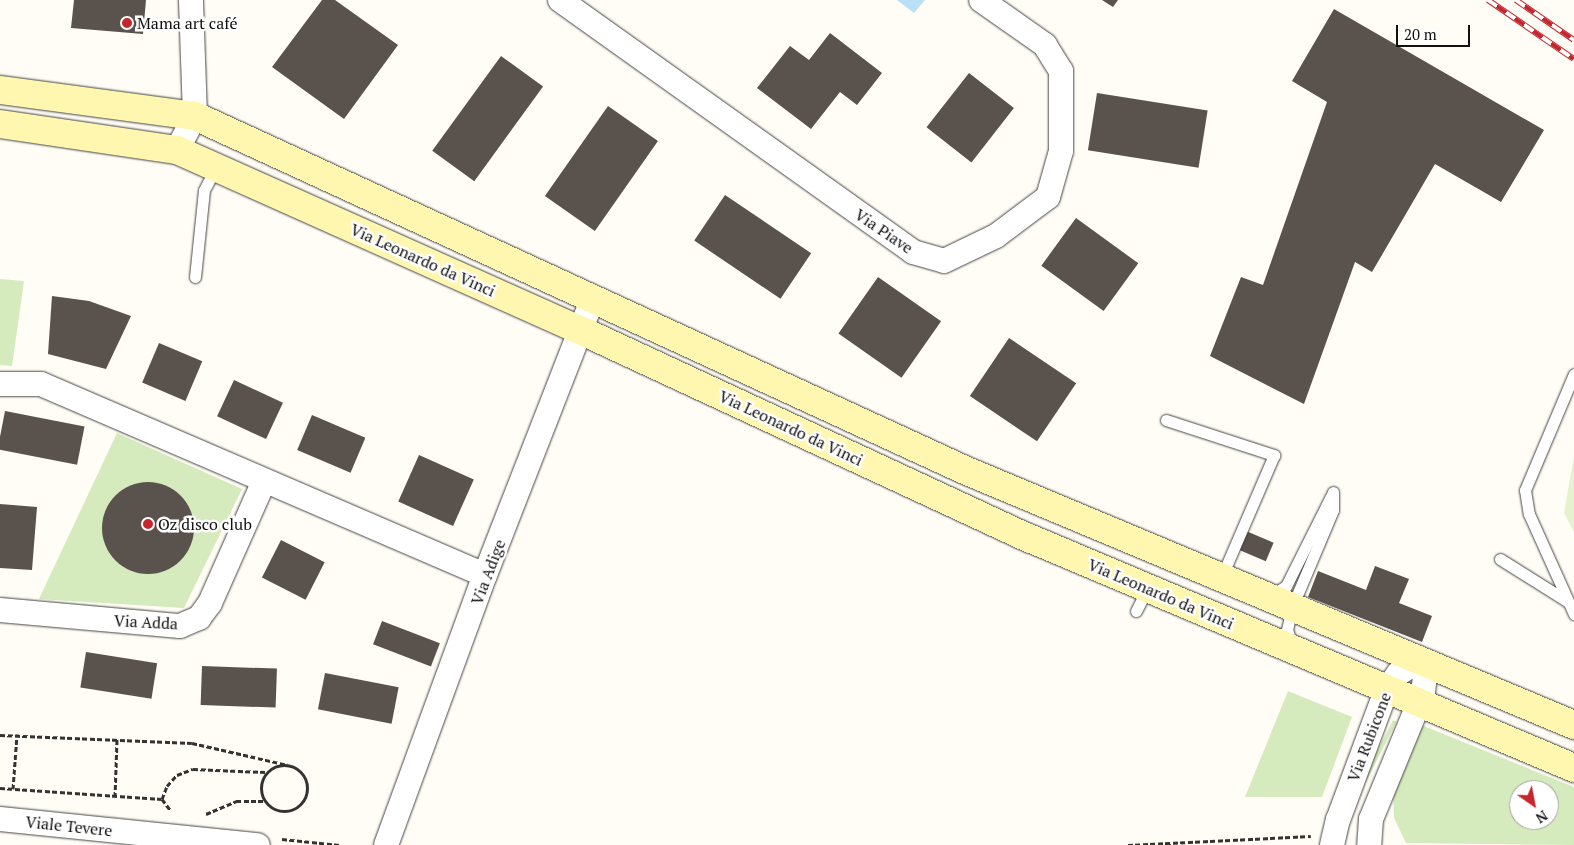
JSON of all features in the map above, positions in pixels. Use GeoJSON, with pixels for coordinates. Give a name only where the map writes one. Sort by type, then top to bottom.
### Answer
{"type":"FeatureCollection","features":[{"type":"Feature","properties":{"kind":"street"},"geometry":{"type":"LineString","coordinates":[[177,150],[195,116],[191,0]]}},
{"type":"Feature","properties":{"kind":"street","name":"Via Piave"},"geometry":{"type":"LineString","coordinates":[[560,0],[913,252],[944,262],[996,236],[1048,197],[1060,151],[1061,71],[1044,45],[981,0]]}},
{"type":"Feature","properties":{"kind":"street","name":"Via Leonardo da Vinci"},"geometry":{"type":"LineString","coordinates":[[0,90],[195,116],[967,471],[1574,724]]}},
{"type":"Feature","properties":{"kind":"street","name":"Via Leonardo da Vinci"},"geometry":{"type":"LineString","coordinates":[[0,124],[177,150],[580,330],[1029,538],[1142,600],[1300,654],[1574,768]]}},
{"type":"Feature","properties":{"kind":"street","name":"Via Adige"},"geometry":{"type":"LineString","coordinates":[[386,845],[485,575],[592,300]]}},
{"type":"Feature","properties":{"kind":"street"},"geometry":{"type":"LineString","coordinates":[[0,384],[41,384],[485,575]]}},
{"type":"Feature","properties":{"kind":"street","name":"Via Adda"},"geometry":{"type":"LineString","coordinates":[[0,610],[180,626],[198,618],[210,603],[264,481]]}},
{"type":"Feature","properties":{"kind":"street"},"geometry":{"type":"LineString","coordinates":[[1142,600],[1154,577],[1169,571],[1236,597],[1261,595]]}},
{"type":"Feature","properties":{"kind":"street","name":"Via Rubicone"},"geometry":{"type":"LineString","coordinates":[[1325,841],[1338,820],[1386,691],[1398,674],[1418,660],[1425,682],[1420,705],[1371,818],[1349,845]]}},
{"type":"Feature","properties":{"kind":"street","name":"Via Rubicone"},"geometry":{"type":"LineString","coordinates":[[1369,845],[1371,818]]}},
{"type":"Feature","properties":{"kind":"street","name":"Viale Tevere"},"geometry":{"type":"LineString","coordinates":[[0,819],[258,845]]}},
{"type":"Feature","properties":{"kind":"lane"},"geometry":{"type":"LineString","coordinates":[[195,277],[204,190],[216,167]]}},
{"type":"Feature","properties":{"kind":"lane"},"geometry":{"type":"LineString","coordinates":[[1574,374],[1526,490],[1529,514],[1574,614]]}},
{"type":"Feature","properties":{"kind":"lane"},"geometry":{"type":"LineString","coordinates":[[1166,420],[1274,455],[1221,578]]}},
{"type":"Feature","properties":{"kind":"lane"},"geometry":{"type":"LineString","coordinates":[[1261,595],[1278,593],[1286,586],[1333,490],[1333,510],[1292,607],[1288,637],[1300,654]]}},
{"type":"Feature","properties":{"kind":"lane"},"geometry":{"type":"LineString","coordinates":[[1500,559],[1552,589],[1568,602]]}},
{"type":"Feature","properties":{"kind":"path"},"geometry":{"type":"LineString","coordinates":[[0,735],[17,734],[192,743],[288,765],[303,774],[307,783],[303,800],[288,810],[279,810],[264,800],[236,801],[200,816]]}},
{"type":"Feature","properties":{"kind":"path"},"geometry":{"type":"LineString","coordinates":[[13,789],[17,734]]}},
{"type":"Feature","properties":{"kind":"path"},"geometry":{"type":"LineString","coordinates":[[115,797],[117,739]]}},
{"type":"Feature","properties":{"kind":"path"},"geometry":{"type":"LineString","coordinates":[[264,800],[261,783],[267,772],[279,765],[288,765]]}},
{"type":"Feature","properties":{"kind":"path"},"geometry":{"type":"LineString","coordinates":[[162,799],[167,786],[177,775],[193,769],[267,772]]}},
{"type":"Feature","properties":{"kind":"path"},"geometry":{"type":"LineString","coordinates":[[0,788],[162,799],[178,815]]}},
{"type":"Feature","properties":{"kind":"path"},"geometry":{"type":"LineString","coordinates":[[1128,845],[1325,841]]}},
{"type":"Feature","properties":{"kind":"green space"},"geometry":{"type":"Polygon","coordinates":[[[0,279],[24,281],[12,366],[0,365],[0,279]]]}},
{"type":"Feature","properties":{"kind":"green space"},"geometry":{"type":"Polygon","coordinates":[[[117,433],[242,489],[184,608],[39,599],[117,433]]]}},
{"type":"Feature","properties":{"kind":"green space"},"geometry":{"type":"Polygon","coordinates":[[[1574,456],[1574,532],[1564,513],[1574,456]]]}},
{"type":"Feature","properties":{"kind":"green space"},"geometry":{"type":"Polygon","coordinates":[[[1288,691],[1352,717],[1322,797],[1245,797],[1288,691]]]}},
{"type":"Feature","properties":{"kind":"green space"},"geometry":{"type":"Polygon","coordinates":[[[1393,720],[1397,722],[1349,815],[1345,814],[1393,720]]]}},
{"type":"Feature","properties":{"kind":"green space"},"geometry":{"type":"Polygon","coordinates":[[[1419,724],[1557,780],[1509,780],[1509,830],[1559,830],[1559,781],[1574,787],[1574,845],[1406,843],[1394,818],[1393,790],[1419,724]]]}},
{"type":"Feature","properties":{"kind":"water"},"geometry":{"type":"Polygon","coordinates":[[[897,0],[925,0],[914,13],[897,0]]]}},
{"type":"Feature","properties":{"kind":"building"},"geometry":{"type":"Polygon","coordinates":[[[74,0],[146,0],[143,34],[71,28],[74,0]]]}},
{"type":"Feature","properties":{"kind":"building"},"geometry":{"type":"Polygon","coordinates":[[[322,0],[335,0],[398,45],[344,119],[272,67],[322,0]]]}},
{"type":"Feature","properties":{"kind":"building"},"geometry":{"type":"Polygon","coordinates":[[[1102,0],[1118,0],[1113,7],[1102,0]]]}},
{"type":"Feature","properties":{"kind":"building"},"geometry":{"type":"Polygon","coordinates":[[[1334,9],[1544,130],[1501,202],[1435,164],[1372,272],[1355,262],[1304,404],[1210,356],[1241,277],[1263,285],[1327,102],[1292,81],[1334,9]]]}},
{"type":"Feature","properties":{"kind":"building"},"geometry":{"type":"Polygon","coordinates":[[[830,33],[882,73],[857,105],[840,92],[811,129],[757,88],[790,46],[809,60],[830,33]]]}},
{"type":"Feature","properties":{"kind":"building"},"geometry":{"type":"Polygon","coordinates":[[[501,56],[543,87],[474,181],[432,151],[501,56]]]}},
{"type":"Feature","properties":{"kind":"building"},"geometry":{"type":"Polygon","coordinates":[[[969,73],[1014,108],[971,162],[927,127],[969,73]]]}},
{"type":"Feature","properties":{"kind":"building"},"geometry":{"type":"Polygon","coordinates":[[[1097,93],[1208,111],[1199,168],[1088,150],[1097,93]]]}},
{"type":"Feature","properties":{"kind":"building"},"geometry":{"type":"Polygon","coordinates":[[[608,106],[658,141],[595,231],[545,196],[608,106]]]}},
{"type":"Feature","properties":{"kind":"building"},"geometry":{"type":"Polygon","coordinates":[[[725,195],[811,253],[780,299],[694,241],[725,195]]]}},
{"type":"Feature","properties":{"kind":"building"},"geometry":{"type":"Polygon","coordinates":[[[1076,218],[1138,263],[1104,311],[1041,266],[1076,218]]]}},
{"type":"Feature","properties":{"kind":"building"},"geometry":{"type":"Polygon","coordinates":[[[878,277],[941,321],[901,378],[838,334],[878,277]]]}},
{"type":"Feature","properties":{"kind":"building"},"geometry":{"type":"Polygon","coordinates":[[[52,296],[89,301],[131,316],[106,369],[48,354],[52,296]]]}},
{"type":"Feature","properties":{"kind":"building"},"geometry":{"type":"Polygon","coordinates":[[[1009,338],[1076,383],[1037,441],[970,396],[1009,338]]]}},
{"type":"Feature","properties":{"kind":"building"},"geometry":{"type":"Polygon","coordinates":[[[159,343],[202,361],[185,401],[142,383],[159,343]]]}},
{"type":"Feature","properties":{"kind":"building"},"geometry":{"type":"Polygon","coordinates":[[[234,380],[283,403],[266,439],[217,416],[234,380]]]}},
{"type":"Feature","properties":{"kind":"building"},"geometry":{"type":"Polygon","coordinates":[[[5,411],[85,426],[77,465],[0,450],[0,437],[5,411]]]}},
{"type":"Feature","properties":{"kind":"building"},"geometry":{"type":"Polygon","coordinates":[[[312,415],[365,438],[351,473],[297,450],[312,415]]]}},
{"type":"Feature","properties":{"kind":"building"},"geometry":{"type":"Polygon","coordinates":[[[419,455],[474,479],[453,526],[398,502],[419,455]]]}},
{"type":"Feature","properties":{"kind":"building"},"geometry":{"type":"Polygon","coordinates":[[[148,482],[166,485],[181,495],[191,510],[194,528],[191,546],[181,561],[166,571],[148,574],[130,571],[115,561],[105,546],[102,528],[105,510],[115,495],[130,485],[148,482]]]}},
{"type":"Feature","properties":{"kind":"building"},"geometry":{"type":"Polygon","coordinates":[[[0,504],[37,507],[32,570],[0,568],[0,504]]]}},
{"type":"Feature","properties":{"kind":"building"},"geometry":{"type":"Polygon","coordinates":[[[1246,531],[1274,543],[1266,561],[1238,549],[1246,531]]]}},
{"type":"Feature","properties":{"kind":"building"},"geometry":{"type":"Polygon","coordinates":[[[281,540],[325,562],[306,600],[262,577],[281,540]]]}},
{"type":"Feature","properties":{"kind":"building"},"geometry":{"type":"Polygon","coordinates":[[[1375,566],[1409,579],[1399,603],[1432,616],[1422,642],[1308,597],[1318,571],[1366,590],[1375,566]]]}},
{"type":"Feature","properties":{"kind":"building"},"geometry":{"type":"Polygon","coordinates":[[[382,621],[440,643],[431,667],[373,644],[382,621]]]}},
{"type":"Feature","properties":{"kind":"building"},"geometry":{"type":"Polygon","coordinates":[[[86,652],[157,663],[151,699],[80,688],[86,652]]]}},
{"type":"Feature","properties":{"kind":"building"},"geometry":{"type":"Polygon","coordinates":[[[202,666],[277,669],[276,708],[201,705],[202,666]]]}},
{"type":"Feature","properties":{"kind":"building"},"geometry":{"type":"Polygon","coordinates":[[[325,673],[399,687],[392,724],[318,709],[325,673]]]}},
{"type":"Feature","properties":{"kind":"railway"},"geometry":{"type":"LineString","coordinates":[[1488,0],[1574,59]]}},
{"type":"Feature","properties":{"kind":"railway"},"geometry":{"type":"LineString","coordinates":[[1516,0],[1574,40]]}},
{"type":"Feature","properties":{"kind":"place","name":"Mama art café"},"geometry":{"type":"Point","coordinates":[127,23]}},
{"type":"Feature","properties":{"kind":"place","name":"Oz disco club"},"geometry":{"type":"Point","coordinates":[148,524]}}]}
